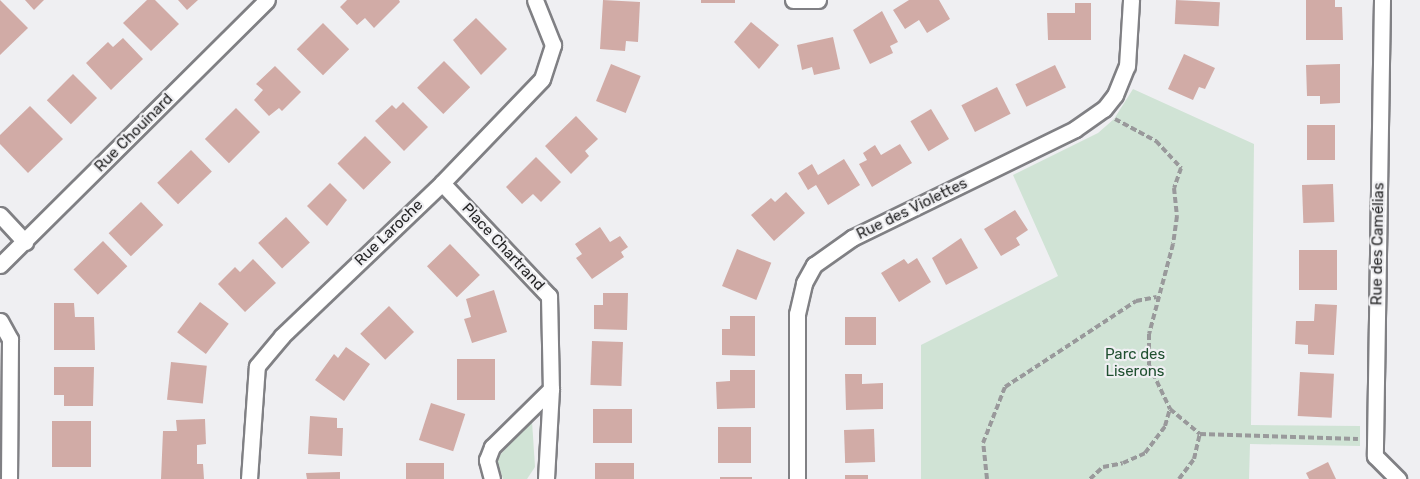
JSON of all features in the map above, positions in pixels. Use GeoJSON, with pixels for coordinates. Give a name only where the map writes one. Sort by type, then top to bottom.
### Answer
{"type":"FeatureCollection","features":[{"type":"Feature","properties":{"kind":"street","name":"Rue Chouinard"},"geometry":{"type":"LineString","coordinates":[[0,265],[267,0]]}},
{"type":"Feature","properties":{"kind":"street","name":"Rue Laroche"},"geometry":{"type":"LineString","coordinates":[[249,479],[257,366],[282,336],[442,183],[542,79],[553,45],[535,0]]}},
{"type":"Feature","properties":{"kind":"street"},"geometry":{"type":"LineString","coordinates":[[793,0],[818,0]]}},
{"type":"Feature","properties":{"kind":"street","name":"Rue des Violettes"},"geometry":{"type":"LineString","coordinates":[[796,479],[796,314],[804,283],[814,266],[852,238],[1075,129],[1104,109],[1115,95],[1127,66],[1131,0]]}},
{"type":"Feature","properties":{"kind":"street","name":"Rue des Camélias"},"geometry":{"type":"LineString","coordinates":[[1382,0],[1375,456],[1398,479]]}},
{"type":"Feature","properties":{"kind":"street","name":"Place Chartrand"},"geometry":{"type":"LineString","coordinates":[[442,183],[549,296],[551,389],[546,479]]}},
{"type":"Feature","properties":{"kind":"street"},"geometry":{"type":"LineString","coordinates":[[0,215],[25,242]]}},
{"type":"Feature","properties":{"kind":"street"},"geometry":{"type":"LineString","coordinates":[[0,321],[10,339],[9,479]]}},
{"type":"Feature","properties":{"kind":"street"},"geometry":{"type":"LineString","coordinates":[[492,479],[487,460],[492,447],[551,389]]}},
{"type":"Feature","properties":{"kind":"path"},"geometry":{"type":"LineString","coordinates":[[1114,118],[1156,141],[1181,168],[1174,188],[1177,216],[1173,244],[1157,297],[1149,334],[1149,365],[1156,387],[1170,409],[1200,434],[1360,439]]}},
{"type":"Feature","properties":{"kind":"path"},"geometry":{"type":"LineString","coordinates":[[987,479],[983,443],[1005,387],[1136,302],[1157,297]]}},
{"type":"Feature","properties":{"kind":"path"},"geometry":{"type":"LineString","coordinates":[[1090,479],[1103,467],[1145,453],[1166,426],[1170,409]]}},
{"type":"Feature","properties":{"kind":"path"},"geometry":{"type":"LineString","coordinates":[[1179,479],[1198,451],[1200,434]]}},
{"type":"Feature","properties":{"kind":"green space","name":"Parc des Liserons"},"geometry":{"type":"Polygon","coordinates":[[[1133,89],[1254,144],[1251,425],[1360,426],[1360,446],[1250,444],[1249,479],[921,479],[921,345],[1058,276],[1013,175],[1098,133],[1114,119],[1133,89]]]}},
{"type":"Feature","properties":{"kind":"green space"},"geometry":{"type":"Polygon","coordinates":[[[532,421],[535,467],[527,479],[503,479],[496,459],[532,421]]]}},
{"type":"Feature","properties":{"kind":"building"},"geometry":{"type":"Polygon","coordinates":[[[0,0],[28,28],[0,55],[0,0]]]}},
{"type":"Feature","properties":{"kind":"building"},"geometry":{"type":"Polygon","coordinates":[[[25,0],[44,0],[34,10],[25,0]]]}},
{"type":"Feature","properties":{"kind":"building"},"geometry":{"type":"Polygon","coordinates":[[[147,0],[155,0],[179,24],[151,51],[123,23],[147,0]]]}},
{"type":"Feature","properties":{"kind":"building"},"geometry":{"type":"Polygon","coordinates":[[[178,0],[198,0],[187,10],[178,0]]]}},
{"type":"Feature","properties":{"kind":"building"},"geometry":{"type":"Polygon","coordinates":[[[347,0],[399,0],[400,2],[374,28],[365,18],[357,25],[340,7],[347,0]]]}},
{"type":"Feature","properties":{"kind":"building"},"geometry":{"type":"Polygon","coordinates":[[[603,0],[640,2],[638,42],[626,41],[625,51],[600,49],[603,0]]]}},
{"type":"Feature","properties":{"kind":"building"},"geometry":{"type":"Polygon","coordinates":[[[701,0],[735,0],[735,3],[701,3],[701,0]]]}},
{"type":"Feature","properties":{"kind":"building"},"geometry":{"type":"Polygon","coordinates":[[[909,0],[939,0],[950,19],[927,33],[919,20],[905,29],[893,10],[909,0]]]}},
{"type":"Feature","properties":{"kind":"building"},"geometry":{"type":"Polygon","coordinates":[[[1176,0],[1220,2],[1219,26],[1175,24],[1176,0]]]}},
{"type":"Feature","properties":{"kind":"building"},"geometry":{"type":"Polygon","coordinates":[[[1306,0],[1335,0],[1335,7],[1342,7],[1343,40],[1306,40],[1306,0]]]}},
{"type":"Feature","properties":{"kind":"building"},"geometry":{"type":"Polygon","coordinates":[[[1075,3],[1091,3],[1091,40],[1048,40],[1047,13],[1075,13],[1075,3]]]}},
{"type":"Feature","properties":{"kind":"building"},"geometry":{"type":"Polygon","coordinates":[[[882,11],[898,42],[890,46],[893,53],[870,64],[853,30],[882,11]]]}},
{"type":"Feature","properties":{"kind":"building"},"geometry":{"type":"Polygon","coordinates":[[[476,18],[507,49],[481,75],[453,40],[476,18]]]}},
{"type":"Feature","properties":{"kind":"building"},"geometry":{"type":"Polygon","coordinates":[[[751,22],[779,45],[759,69],[734,42],[751,22]]]}},
{"type":"Feature","properties":{"kind":"building"},"geometry":{"type":"Polygon","coordinates":[[[323,23],[349,49],[323,75],[297,49],[323,23]]]}},
{"type":"Feature","properties":{"kind":"building"},"geometry":{"type":"Polygon","coordinates":[[[833,37],[840,69],[814,75],[812,67],[802,70],[797,45],[833,37]]]}},
{"type":"Feature","properties":{"kind":"building"},"geometry":{"type":"Polygon","coordinates":[[[123,38],[143,59],[111,90],[86,63],[108,42],[113,47],[123,38]]]}},
{"type":"Feature","properties":{"kind":"building"},"geometry":{"type":"Polygon","coordinates":[[[1184,54],[1215,68],[1205,89],[1199,87],[1193,100],[1168,89],[1184,54]]]}},
{"type":"Feature","properties":{"kind":"building"},"geometry":{"type":"Polygon","coordinates":[[[444,61],[470,87],[443,114],[417,88],[444,61]]]}},
{"type":"Feature","properties":{"kind":"building"},"geometry":{"type":"Polygon","coordinates":[[[611,64],[641,76],[626,113],[596,101],[611,64]]]}},
{"type":"Feature","properties":{"kind":"building"},"geometry":{"type":"Polygon","coordinates":[[[1340,64],[1340,103],[1320,104],[1320,96],[1307,96],[1306,65],[1340,64]]]}},
{"type":"Feature","properties":{"kind":"building"},"geometry":{"type":"Polygon","coordinates":[[[1055,65],[1066,87],[1026,107],[1015,84],[1055,65]]]}},
{"type":"Feature","properties":{"kind":"building"},"geometry":{"type":"Polygon","coordinates":[[[275,66],[301,92],[282,111],[279,108],[269,116],[254,100],[263,90],[256,84],[275,66]]]}},
{"type":"Feature","properties":{"kind":"building"},"geometry":{"type":"Polygon","coordinates":[[[73,74],[97,98],[71,124],[47,100],[73,74]]]}},
{"type":"Feature","properties":{"kind":"building"},"geometry":{"type":"Polygon","coordinates":[[[997,87],[1011,114],[975,132],[961,105],[997,87]]]}},
{"type":"Feature","properties":{"kind":"building"},"geometry":{"type":"Polygon","coordinates":[[[403,102],[428,127],[404,151],[375,121],[392,105],[396,109],[403,102]]]}},
{"type":"Feature","properties":{"kind":"building"},"geometry":{"type":"Polygon","coordinates":[[[30,106],[63,139],[28,173],[0,144],[0,135],[30,106]]]}},
{"type":"Feature","properties":{"kind":"building"},"geometry":{"type":"Polygon","coordinates":[[[236,108],[260,132],[229,163],[205,139],[236,108]]]}},
{"type":"Feature","properties":{"kind":"building"},"geometry":{"type":"Polygon","coordinates":[[[931,109],[949,139],[928,151],[910,121],[931,109]]]}},
{"type":"Feature","properties":{"kind":"building"},"geometry":{"type":"Polygon","coordinates":[[[576,116],[598,139],[585,151],[589,156],[571,174],[545,146],[576,116]]]}},
{"type":"Feature","properties":{"kind":"building"},"geometry":{"type":"Polygon","coordinates":[[[1307,125],[1335,125],[1335,160],[1307,160],[1307,125]]]}},
{"type":"Feature","properties":{"kind":"building"},"geometry":{"type":"Polygon","coordinates":[[[365,136],[391,162],[364,190],[337,164],[365,136]]]}},
{"type":"Feature","properties":{"kind":"building"},"geometry":{"type":"Polygon","coordinates":[[[900,144],[912,163],[872,187],[859,164],[867,160],[863,153],[875,145],[881,155],[900,144]]]}},
{"type":"Feature","properties":{"kind":"building"},"geometry":{"type":"Polygon","coordinates":[[[191,150],[212,172],[178,204],[157,183],[191,150]]]}},
{"type":"Feature","properties":{"kind":"building"},"geometry":{"type":"Polygon","coordinates":[[[536,157],[561,182],[541,202],[533,194],[522,204],[506,187],[536,157]]]}},
{"type":"Feature","properties":{"kind":"building"},"geometry":{"type":"Polygon","coordinates":[[[844,159],[860,185],[828,205],[816,185],[808,190],[798,173],[812,164],[818,175],[844,159]]]}},
{"type":"Feature","properties":{"kind":"building"},"geometry":{"type":"Polygon","coordinates":[[[330,183],[347,200],[327,226],[307,206],[330,183]]]}},
{"type":"Feature","properties":{"kind":"building"},"geometry":{"type":"Polygon","coordinates":[[[1333,184],[1334,222],[1303,223],[1302,185],[1333,184]]]}},
{"type":"Feature","properties":{"kind":"building"},"geometry":{"type":"Polygon","coordinates":[[[786,192],[805,213],[774,241],[751,215],[771,198],[775,202],[786,192]]]}},
{"type":"Feature","properties":{"kind":"building"},"geometry":{"type":"Polygon","coordinates":[[[141,202],[163,225],[131,256],[109,233],[141,202]]]}},
{"type":"Feature","properties":{"kind":"building"},"geometry":{"type":"Polygon","coordinates":[[[1015,210],[1028,230],[1016,238],[1020,245],[1001,256],[984,229],[1015,210]]]}},
{"type":"Feature","properties":{"kind":"building"},"geometry":{"type":"Polygon","coordinates":[[[286,217],[310,243],[282,269],[258,243],[286,217]]]}},
{"type":"Feature","properties":{"kind":"building"},"geometry":{"type":"Polygon","coordinates":[[[600,227],[610,242],[620,236],[628,247],[621,252],[624,257],[592,279],[576,258],[582,254],[575,244],[600,227]]]}},
{"type":"Feature","properties":{"kind":"building"},"geometry":{"type":"Polygon","coordinates":[[[961,238],[978,268],[946,285],[932,258],[961,238]]]}},
{"type":"Feature","properties":{"kind":"building"},"geometry":{"type":"Polygon","coordinates":[[[103,241],[127,266],[98,295],[74,269],[103,241]]]}},
{"type":"Feature","properties":{"kind":"building"},"geometry":{"type":"Polygon","coordinates":[[[450,244],[480,275],[457,297],[427,266],[450,244]]]}},
{"type":"Feature","properties":{"kind":"building"},"geometry":{"type":"Polygon","coordinates":[[[737,249],[771,263],[756,300],[722,286],[737,249]]]}},
{"type":"Feature","properties":{"kind":"building"},"geometry":{"type":"Polygon","coordinates":[[[1299,250],[1337,250],[1337,290],[1299,290],[1299,250]]]}},
{"type":"Feature","properties":{"kind":"building"},"geometry":{"type":"Polygon","coordinates":[[[917,258],[931,282],[899,302],[881,273],[904,259],[908,264],[917,258]]]}},
{"type":"Feature","properties":{"kind":"building"},"geometry":{"type":"Polygon","coordinates":[[[253,259],[276,283],[245,312],[218,284],[235,267],[240,272],[253,259]]]}},
{"type":"Feature","properties":{"kind":"building"},"geometry":{"type":"Polygon","coordinates":[[[494,290],[507,332],[472,343],[464,319],[471,317],[466,299],[494,290]]]}},
{"type":"Feature","properties":{"kind":"building"},"geometry":{"type":"Polygon","coordinates":[[[603,293],[628,293],[627,330],[594,329],[594,305],[603,305],[603,293]]]}},
{"type":"Feature","properties":{"kind":"building"},"geometry":{"type":"Polygon","coordinates":[[[200,302],[229,324],[206,354],[177,332],[200,302]]]}},
{"type":"Feature","properties":{"kind":"building"},"geometry":{"type":"Polygon","coordinates":[[[54,303],[74,303],[75,317],[94,317],[95,350],[54,350],[54,303]]]}},
{"type":"Feature","properties":{"kind":"building"},"geometry":{"type":"Polygon","coordinates":[[[1315,304],[1337,305],[1334,355],[1308,354],[1308,345],[1295,344],[1296,321],[1314,321],[1315,304]]]}},
{"type":"Feature","properties":{"kind":"building"},"geometry":{"type":"Polygon","coordinates":[[[389,306],[414,332],[385,360],[360,334],[389,306]]]}},
{"type":"Feature","properties":{"kind":"building"},"geometry":{"type":"Polygon","coordinates":[[[730,316],[755,316],[755,356],[722,355],[722,329],[730,329],[730,316]]]}},
{"type":"Feature","properties":{"kind":"building"},"geometry":{"type":"Polygon","coordinates":[[[845,317],[876,317],[876,345],[845,345],[845,317]]]}},
{"type":"Feature","properties":{"kind":"building"},"geometry":{"type":"Polygon","coordinates":[[[592,341],[623,342],[621,386],[590,385],[592,341]]]}},
{"type":"Feature","properties":{"kind":"building"},"geometry":{"type":"Polygon","coordinates":[[[346,347],[370,364],[344,401],[315,380],[334,354],[338,358],[346,347]]]}},
{"type":"Feature","properties":{"kind":"building"},"geometry":{"type":"Polygon","coordinates":[[[457,359],[495,359],[495,400],[457,400],[457,359]]]}},
{"type":"Feature","properties":{"kind":"building"},"geometry":{"type":"Polygon","coordinates":[[[171,362],[207,366],[203,404],[167,400],[171,362]]]}},
{"type":"Feature","properties":{"kind":"building"},"geometry":{"type":"Polygon","coordinates":[[[54,367],[94,367],[93,406],[64,406],[64,395],[54,395],[54,367]]]}},
{"type":"Feature","properties":{"kind":"building"},"geometry":{"type":"Polygon","coordinates":[[[730,370],[755,370],[755,408],[717,409],[716,382],[730,381],[730,370]]]}},
{"type":"Feature","properties":{"kind":"building"},"geometry":{"type":"Polygon","coordinates":[[[1300,372],[1334,374],[1332,418],[1298,416],[1300,372]]]}},
{"type":"Feature","properties":{"kind":"building"},"geometry":{"type":"Polygon","coordinates":[[[845,374],[862,374],[862,384],[883,383],[883,409],[846,410],[845,374]]]}},
{"type":"Feature","properties":{"kind":"building"},"geometry":{"type":"Polygon","coordinates":[[[431,403],[465,414],[453,451],[419,440],[431,403]]]}},
{"type":"Feature","properties":{"kind":"building"},"geometry":{"type":"Polygon","coordinates":[[[593,409],[632,409],[632,443],[593,443],[593,409]]]}},
{"type":"Feature","properties":{"kind":"building"},"geometry":{"type":"Polygon","coordinates":[[[310,416],[337,418],[337,428],[343,428],[342,456],[308,454],[310,416]]]}},
{"type":"Feature","properties":{"kind":"building"},"geometry":{"type":"Polygon","coordinates":[[[205,419],[206,444],[197,445],[197,464],[203,464],[204,479],[161,479],[163,431],[177,431],[176,420],[205,419]]]}},
{"type":"Feature","properties":{"kind":"building"},"geometry":{"type":"Polygon","coordinates":[[[52,421],[91,421],[91,467],[52,467],[52,421]]]}},
{"type":"Feature","properties":{"kind":"building"},"geometry":{"type":"Polygon","coordinates":[[[718,427],[751,427],[751,463],[718,463],[718,427]]]}},
{"type":"Feature","properties":{"kind":"building"},"geometry":{"type":"Polygon","coordinates":[[[874,429],[875,462],[845,463],[844,430],[874,429]]]}},
{"type":"Feature","properties":{"kind":"building"},"geometry":{"type":"Polygon","coordinates":[[[1328,462],[1336,479],[1309,479],[1306,473],[1328,462]]]}},
{"type":"Feature","properties":{"kind":"building"},"geometry":{"type":"Polygon","coordinates":[[[406,463],[444,463],[444,479],[406,479],[406,463]]]}},
{"type":"Feature","properties":{"kind":"building"},"geometry":{"type":"Polygon","coordinates":[[[595,463],[634,463],[634,479],[595,479],[595,463]]]}},
{"type":"Feature","properties":{"kind":"building"},"geometry":{"type":"Polygon","coordinates":[[[340,472],[340,479],[307,479],[306,473],[340,472]]]}},
{"type":"Feature","properties":{"kind":"building"},"geometry":{"type":"Polygon","coordinates":[[[845,475],[868,475],[868,479],[845,479],[845,475]]]}},
{"type":"Feature","properties":{"kind":"building"},"geometry":{"type":"Polygon","coordinates":[[[720,477],[752,477],[752,479],[720,479],[720,477]]]}}]}
